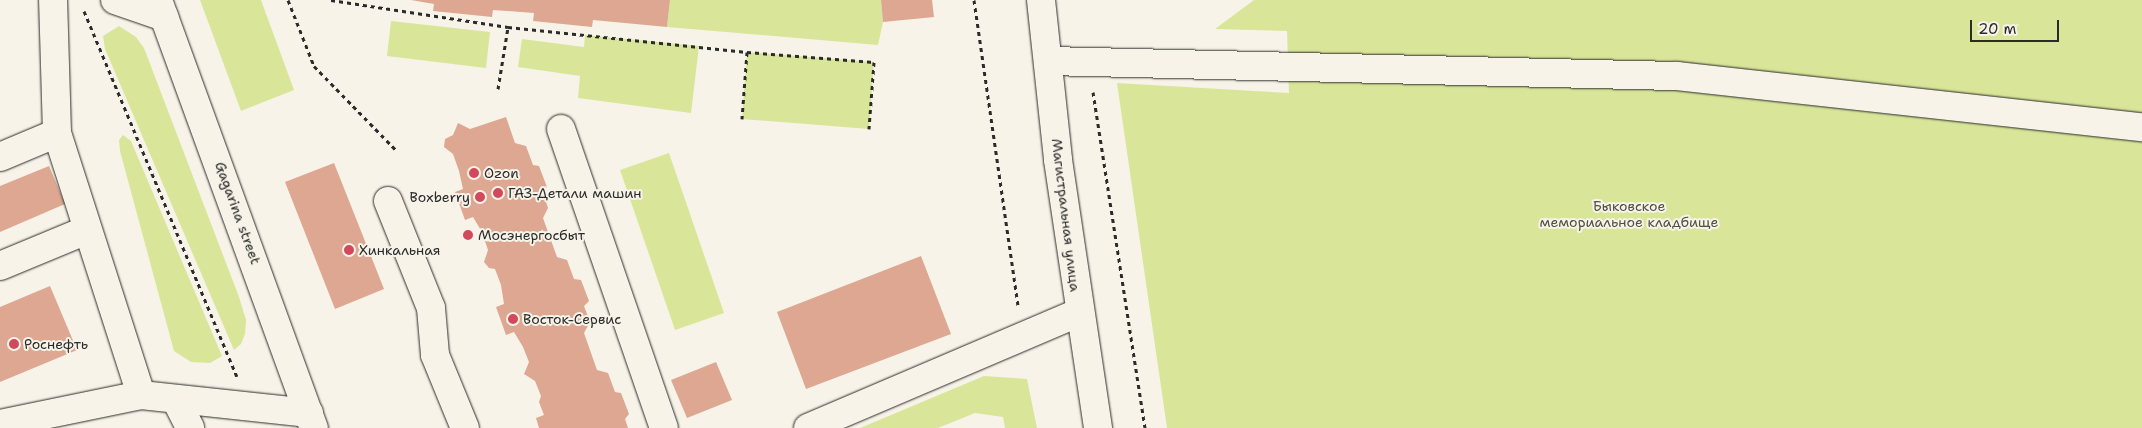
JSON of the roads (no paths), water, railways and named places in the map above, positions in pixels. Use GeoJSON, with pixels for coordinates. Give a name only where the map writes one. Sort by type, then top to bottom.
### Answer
{"type":"FeatureCollection","features":[{"type":"Feature","properties":{"kind":"street"},"geometry":{"type":"LineString","coordinates":[[53,0],[57,133],[141,395]]}},
{"type":"Feature","properties":{"kind":"street"},"geometry":{"type":"LineString","coordinates":[[115,0],[161,8]]}},
{"type":"Feature","properties":{"kind":"street","name":"Магистральная улица"},"geometry":{"type":"LineString","coordinates":[[1041,0],[1078,313],[1098,428]]}},
{"type":"Feature","properties":{"kind":"street","name":"Gagarina street"},"geometry":{"type":"LineString","coordinates":[[161,8],[312,421]]}},
{"type":"Feature","properties":{"kind":"street"},"geometry":{"type":"LineString","coordinates":[[1048,61],[1677,76],[2142,127]]}},
{"type":"Feature","properties":{"kind":"street"},"geometry":{"type":"LineString","coordinates":[[561,129],[664,428]]}},
{"type":"Feature","properties":{"kind":"street"},"geometry":{"type":"LineString","coordinates":[[0,157],[57,133]]}},
{"type":"Feature","properties":{"kind":"street"},"geometry":{"type":"LineString","coordinates":[[388,201],[431,308],[435,355],[465,428]]}},
{"type":"Feature","properties":{"kind":"street"},"geometry":{"type":"LineString","coordinates":[[0,266],[87,230]]}},
{"type":"Feature","properties":{"kind":"street"},"geometry":{"type":"LineString","coordinates":[[808,428],[1078,313]]}},
{"type":"Feature","properties":{"kind":"street"},"geometry":{"type":"LineString","coordinates":[[0,424],[141,395],[251,409],[312,421]]}},
{"type":"Feature","properties":{"kind":"street"},"geometry":{"type":"LineString","coordinates":[[176,400],[190,428]]}},
{"type":"Feature","properties":{"kind":"place","name":"Ozon"},"geometry":{"type":"Point","coordinates":[474,173]}},
{"type":"Feature","properties":{"kind":"place","name":"ГАЗ-Детали машин"},"geometry":{"type":"Point","coordinates":[498,193]}},
{"type":"Feature","properties":{"kind":"place","name":"Boxberry"},"geometry":{"type":"Point","coordinates":[480,197]}},
{"type":"Feature","properties":{"kind":"place","name":"Мосэнергосбыт"},"geometry":{"type":"Point","coordinates":[468,235]}},
{"type":"Feature","properties":{"kind":"place","name":"Хинкальная"},"geometry":{"type":"Point","coordinates":[349,250]}},
{"type":"Feature","properties":{"kind":"place","name":"Восток-Сервис"},"geometry":{"type":"Point","coordinates":[513,319]}},
{"type":"Feature","properties":{"kind":"place","name":"Роснефть"},"geometry":{"type":"Point","coordinates":[14,344]}},
{"type":"Feature","properties":{"kind":"park label","name":"Быковское мемориальное кладбище"},"geometry":{"type":"Point","coordinates":[1629,214]}}]}
